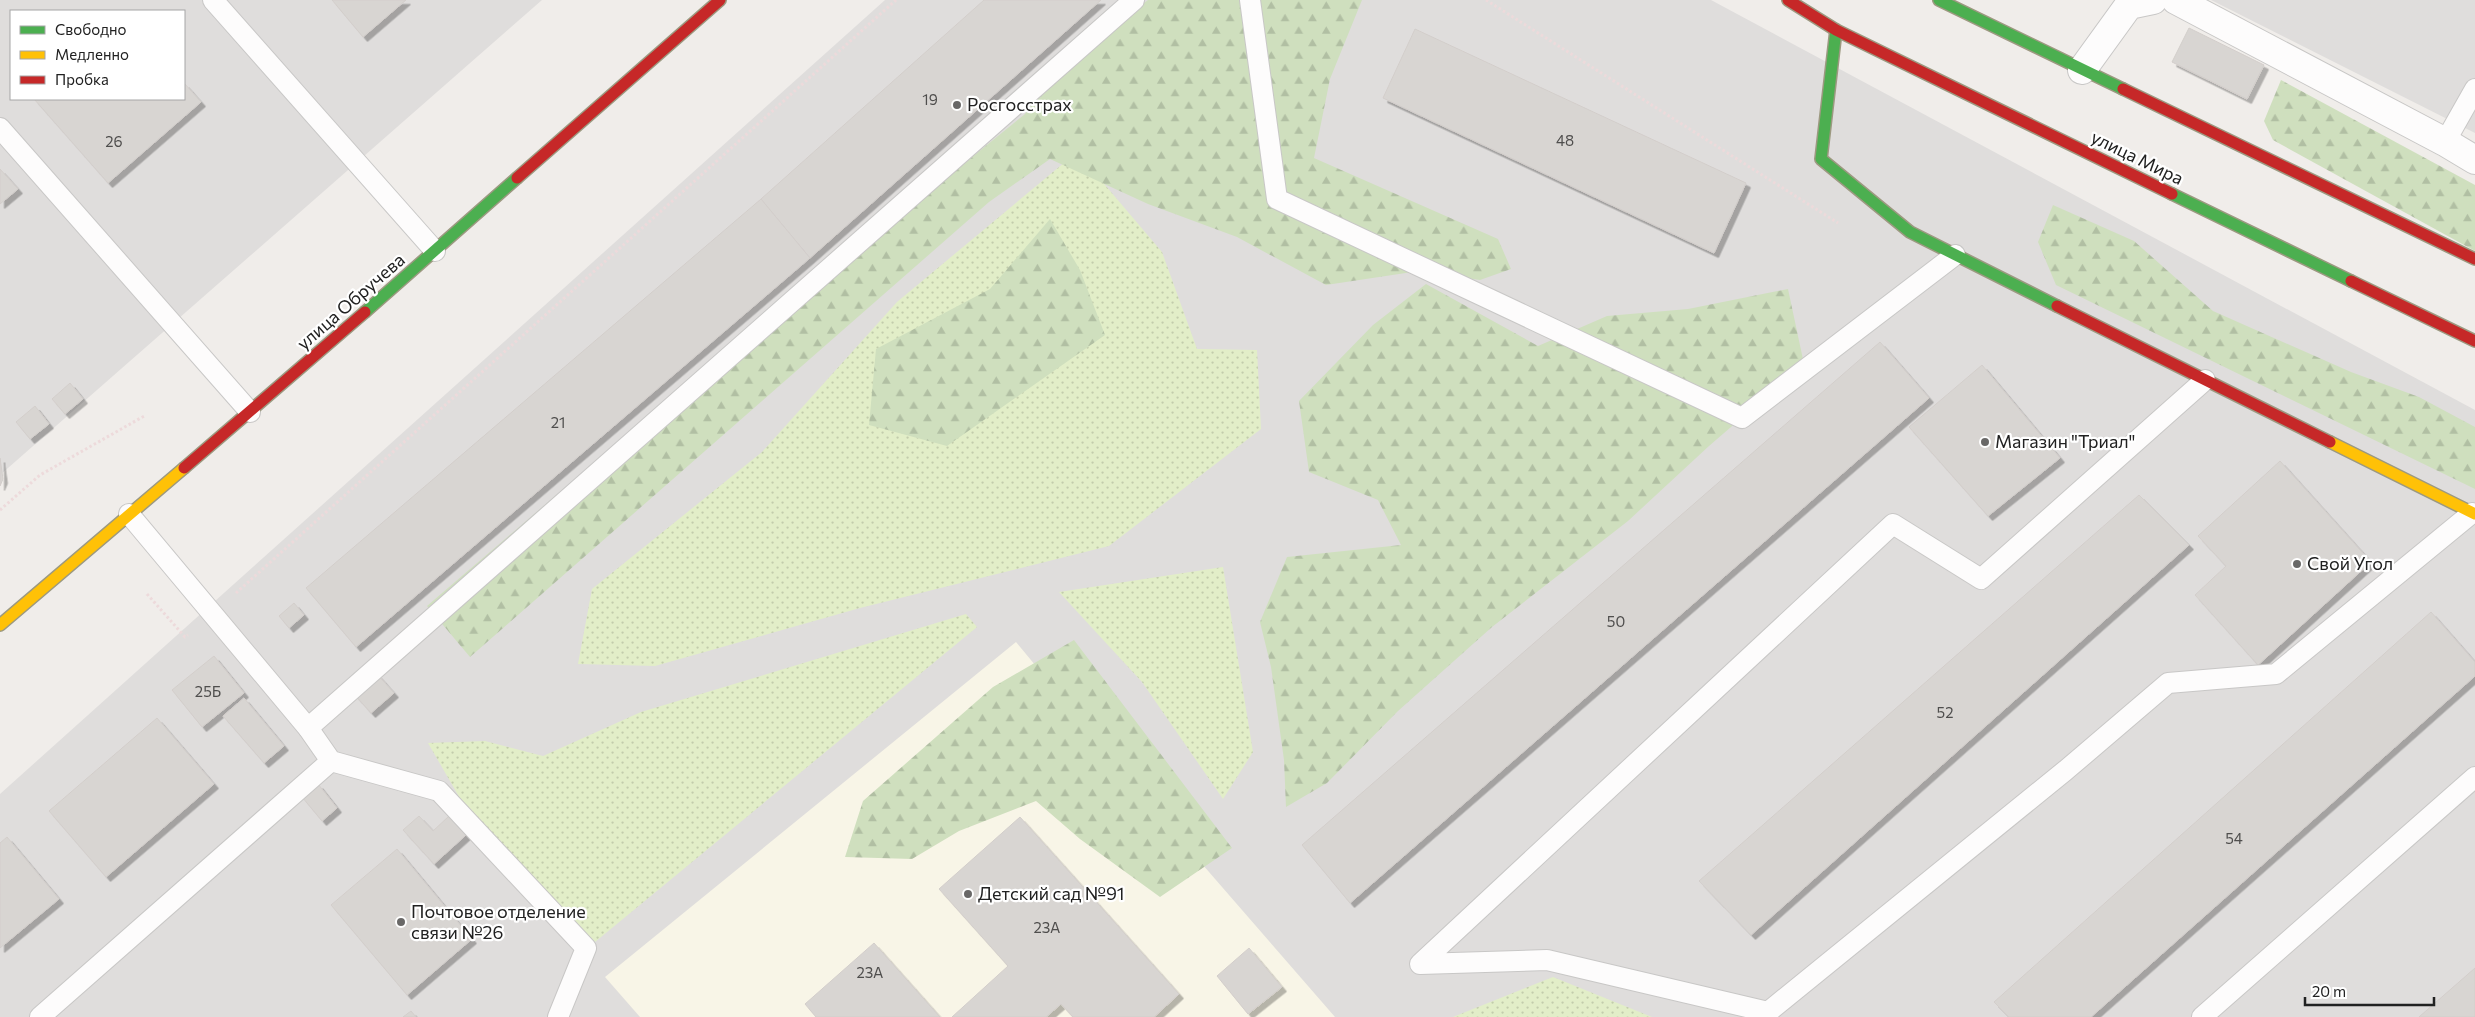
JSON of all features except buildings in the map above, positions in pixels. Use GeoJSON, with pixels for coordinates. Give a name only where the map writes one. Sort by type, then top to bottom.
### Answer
{"type":"FeatureCollection","features":[{"type":"Feature","properties":{"kind":"main road","name":"улица Обручева"},"geometry":{"type":"LineString","coordinates":[[0,624],[250,412],[720,0]]}},
{"type":"Feature","properties":{"kind":"main road","name":"улица Мира"},"geometry":{"type":"LineString","coordinates":[[1788,0],[1836,30],[2475,341]]}},
{"type":"Feature","properties":{"kind":"main road"},"geometry":{"type":"LineString","coordinates":[[1939,0],[2475,259]]}},
{"type":"Feature","properties":{"kind":"main road"},"geometry":{"type":"LineString","coordinates":[[1836,30],[1821,159],[1910,232],[2473,514]]}},
{"type":"Feature","properties":{"kind":"street"},"geometry":{"type":"LineString","coordinates":[[2176,0],[2445,142],[2475,160]]}},
{"type":"Feature","properties":{"kind":"street"},"geometry":{"type":"LineString","coordinates":[[2082,70],[2137,2]]}},
{"type":"Feature","properties":{"kind":"lane"},"geometry":{"type":"LineString","coordinates":[[213,0],[435,251]]}},
{"type":"Feature","properties":{"kind":"lane"},"geometry":{"type":"LineString","coordinates":[[308,728],[1134,0]]}},
{"type":"Feature","properties":{"kind":"lane"},"geometry":{"type":"LineString","coordinates":[[1250,0],[1277,199],[1742,418],[1954,255]]}},
{"type":"Feature","properties":{"kind":"lane"},"geometry":{"type":"LineString","coordinates":[[2445,142],[2475,89]]}},
{"type":"Feature","properties":{"kind":"lane"},"geometry":{"type":"LineString","coordinates":[[0,128],[250,412]]}},
{"type":"Feature","properties":{"kind":"lane"},"geometry":{"type":"LineString","coordinates":[[2205,380],[1981,579],[1893,524],[1420,964],[1547,960],[1768,1012],[2066,770],[2168,683],[2276,674],[2473,514]]}},
{"type":"Feature","properties":{"kind":"lane"},"geometry":{"type":"LineString","coordinates":[[129,514],[308,728],[331,760],[439,791],[586,948],[558,1017]]}},
{"type":"Feature","properties":{"kind":"lane"},"geometry":{"type":"LineString","coordinates":[[40,1017],[331,760]]}},
{"type":"Feature","properties":{"kind":"lane"},"geometry":{"type":"LineString","coordinates":[[2202,1017],[2475,777]]}},
{"type":"Feature","properties":{"kind":"path"},"geometry":{"type":"LineString","coordinates":[[274,558],[896,0]]}},
{"type":"Feature","properties":{"kind":"path"},"geometry":{"type":"LineString","coordinates":[[0,510],[40,475],[146,415]]}},
{"type":"Feature","properties":{"kind":"shaded area"},"geometry":{"type":"Polygon","coordinates":[[[0,0],[542,0],[0,475],[0,0]]]}},
{"type":"Feature","properties":{"kind":"shaded area"},"geometry":{"type":"Polygon","coordinates":[[[885,0],[1711,0],[2475,410],[2475,1017],[0,1017],[0,794],[885,0]]]}},
{"type":"Feature","properties":{"kind":"shaded area"},"geometry":{"type":"Polygon","coordinates":[[[2211,0],[2475,0],[2475,133],[2211,0]]]}},
{"type":"Feature","properties":{"kind":"shaded area","name":"Детский сад №91"},"geometry":{"type":"Polygon","coordinates":[[[1016,642],[1156,811],[1335,1017],[640,1017],[605,977],[1016,642]]]}},
{"type":"Feature","properties":{"kind":"green space"},"geometry":{"type":"Polygon","coordinates":[[[1148,0],[1362,0],[1330,79],[1314,158],[1498,239],[1511,269],[1480,280],[1419,271],[1326,285],[1237,237],[1148,204],[1050,159],[989,202],[470,657],[427,606],[841,251],[961,166],[1025,114],[1063,64],[1148,0]]]}},
{"type":"Feature","properties":{"kind":"green space"},"geometry":{"type":"Polygon","coordinates":[[[2281,80],[2475,185],[2475,251],[2273,140],[2264,121],[2281,80]]]}},
{"type":"Feature","properties":{"kind":"green space"},"geometry":{"type":"Polygon","coordinates":[[[1077,152],[1162,252],[1197,349],[1257,350],[1261,429],[1109,546],[860,608],[655,666],[578,664],[592,589],[762,452],[897,302],[1077,152]]]}},
{"type":"Feature","properties":{"kind":"green space"},"geometry":{"type":"Polygon","coordinates":[[[2053,205],[2134,241],[2213,311],[2351,372],[2419,397],[2475,427],[2475,489],[2056,285],[2038,242],[2053,205]]]}},
{"type":"Feature","properties":{"kind":"green space"},"geometry":{"type":"Polygon","coordinates":[[[1050,219],[1080,270],[1105,335],[947,446],[869,425],[876,349],[990,289],[1050,219]]]}},
{"type":"Feature","properties":{"kind":"green space"},"geometry":{"type":"Polygon","coordinates":[[[1426,284],[1538,346],[1607,316],[1688,309],[1788,289],[1804,364],[1709,446],[1628,521],[1492,627],[1398,711],[1327,783],[1286,807],[1284,760],[1271,667],[1260,622],[1287,557],[1401,545],[1378,500],[1309,472],[1299,401],[1373,325],[1426,284]]]}},
{"type":"Feature","properties":{"kind":"green space"},"geometry":{"type":"Polygon","coordinates":[[[1223,567],[1253,752],[1223,799],[1142,682],[1059,592],[1223,567]]]}},
{"type":"Feature","properties":{"kind":"green space"},"geometry":{"type":"Polygon","coordinates":[[[966,614],[977,627],[595,942],[469,814],[428,743],[485,741],[543,756],[641,712],[966,614]]]}},
{"type":"Feature","properties":{"kind":"green space"},"geometry":{"type":"Polygon","coordinates":[[[1074,640],[1232,848],[1160,897],[1080,839],[1036,801],[959,831],[912,859],[845,857],[863,801],[993,687],[1074,640]]]}},
{"type":"Feature","properties":{"kind":"green space"},"geometry":{"type":"Polygon","coordinates":[[[1553,977],[1652,1017],[1453,1017],[1553,977]]]}},
{"type":"Feature","properties":{"kind":"traffic: fast"},"geometry":{"type":"LineString","coordinates":[[1939,0],[2123,89]]}},
{"type":"Feature","properties":{"kind":"traffic: fast"},"geometry":{"type":"LineString","coordinates":[[1836,30],[1821,159],[1910,232],[2057,306]]}},
{"type":"Feature","properties":{"kind":"traffic: fast"},"geometry":{"type":"LineString","coordinates":[[365,312],[517,178]]}},
{"type":"Feature","properties":{"kind":"traffic: fast"},"geometry":{"type":"LineString","coordinates":[[2172,194],[2351,281]]}},
{"type":"Feature","properties":{"kind":"traffic: slow"},"geometry":{"type":"LineString","coordinates":[[2330,442],[2475,514]]}},
{"type":"Feature","properties":{"kind":"traffic: slow"},"geometry":{"type":"LineString","coordinates":[[0,625],[184,468]]}},
{"type":"Feature","properties":{"kind":"traffic: jam"},"geometry":{"type":"LineString","coordinates":[[517,178],[720,0]]}},
{"type":"Feature","properties":{"kind":"traffic: jam"},"geometry":{"type":"LineString","coordinates":[[1788,0],[1836,30],[2172,194]]}},
{"type":"Feature","properties":{"kind":"traffic: jam"},"geometry":{"type":"LineString","coordinates":[[2123,89],[2475,259]]}},
{"type":"Feature","properties":{"kind":"traffic: jam"},"geometry":{"type":"LineString","coordinates":[[2351,281],[2475,341]]}},
{"type":"Feature","properties":{"kind":"traffic: jam"},"geometry":{"type":"LineString","coordinates":[[2057,306],[2330,442]]}},
{"type":"Feature","properties":{"kind":"traffic: jam"},"geometry":{"type":"LineString","coordinates":[[184,468],[365,312]]}},
{"type":"Feature","properties":{"kind":"place","name":"Росгосстрах"},"geometry":{"type":"Point","coordinates":[957,105]}},
{"type":"Feature","properties":{"kind":"place","name":"Магазин \"Триал\""},"geometry":{"type":"Point","coordinates":[1985,442]}},
{"type":"Feature","properties":{"kind":"place","name":"Свой Угол"},"geometry":{"type":"Point","coordinates":[2297,564]}},
{"type":"Feature","properties":{"kind":"place","name":"Детский сад №91"},"geometry":{"type":"Point","coordinates":[968,894]}},
{"type":"Feature","properties":{"kind":"place","name":"Почтовое отделение связи №26"},"geometry":{"type":"Point","coordinates":[401,922]}}]}
